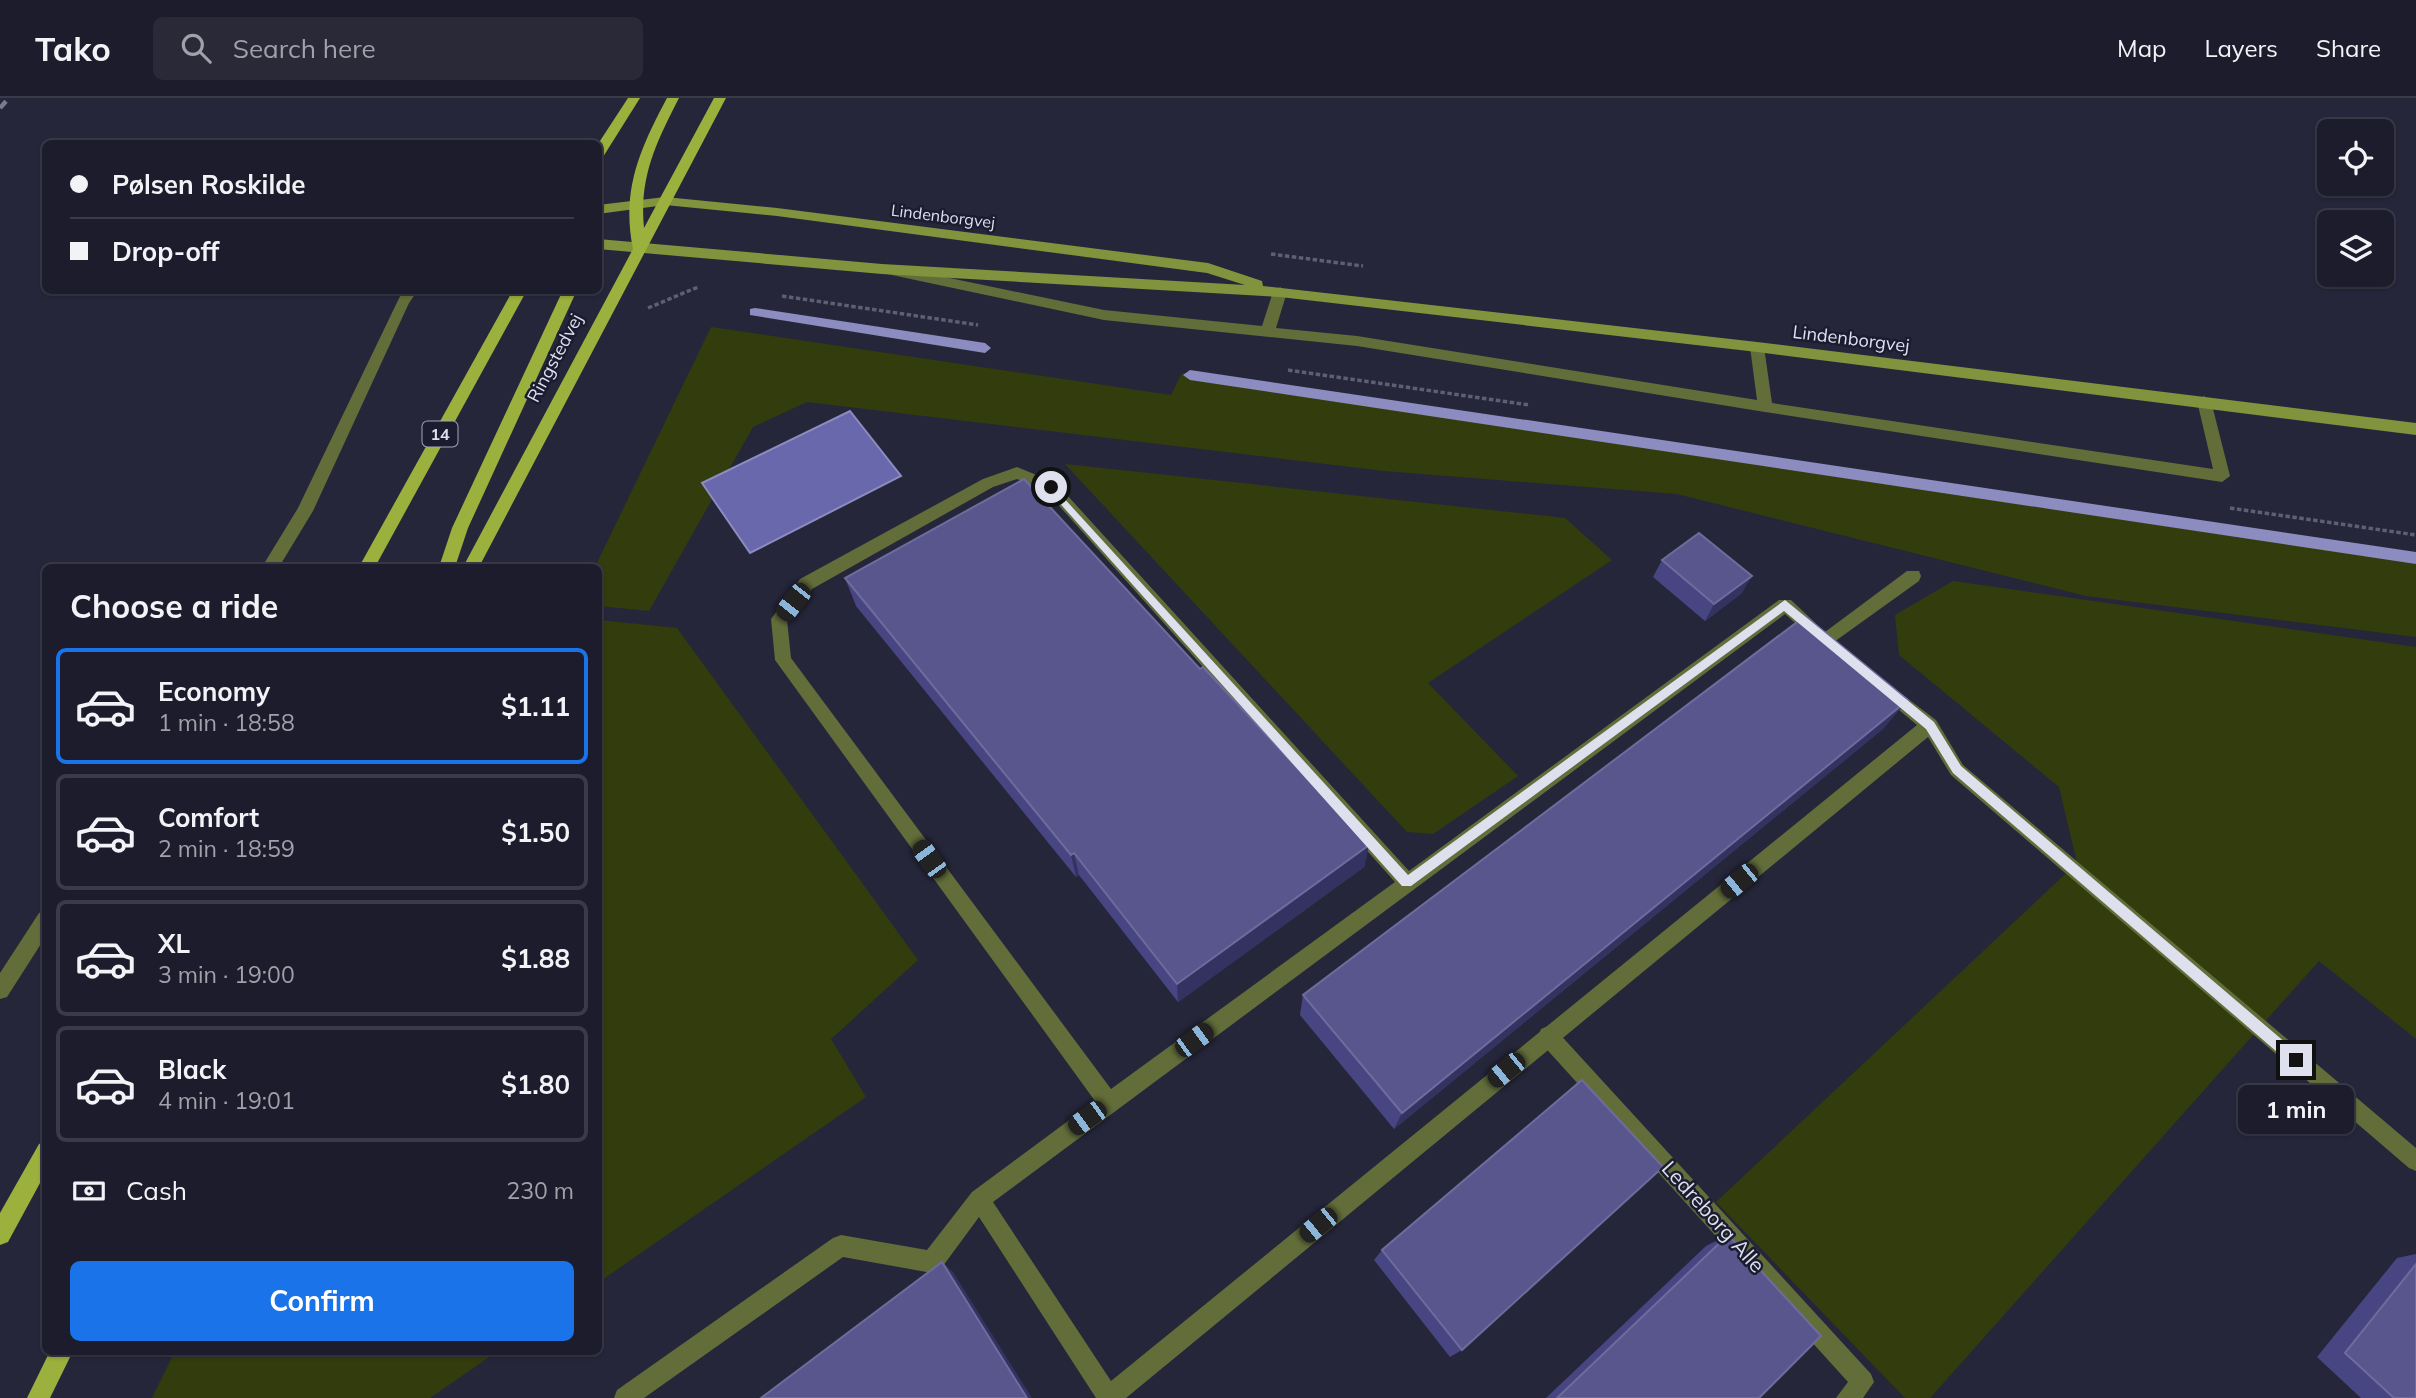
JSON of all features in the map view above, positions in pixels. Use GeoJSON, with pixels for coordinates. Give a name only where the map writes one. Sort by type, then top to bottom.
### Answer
{"type":"FeatureCollection","features":[{"type":"Feature","properties":{"kind":"main road"},"geometry":{"type":"LineString","coordinates":[[602,148],[634,98]]}},
{"type":"Feature","properties":{"kind":"main road"},"geometry":{"type":"LineString","coordinates":[[639,248],[635,203],[647,148],[673,98]]}},
{"type":"Feature","properties":{"kind":"main road","name":"Ringstedvej"},"geometry":{"type":"LineString","coordinates":[[473,564],[720,98]]}},
{"type":"Feature","properties":{"kind":"main road","name":"Lindenborgvej"},"geometry":{"type":"LineString","coordinates":[[602,209],[665,201],[777,212],[1208,268],[1280,292]]}},
{"type":"Feature","properties":{"kind":"main road","name":"Lindenborgvej"},"geometry":{"type":"LineString","coordinates":[[602,244],[882,269],[1280,292],[1757,347],[2416,429]]}},
{"type":"Feature","properties":{"kind":"main road","name":"14"},"geometry":{"type":"LineString","coordinates":[[369,564],[518,294]]}},
{"type":"Feature","properties":{"kind":"main road"},"geometry":{"type":"LineString","coordinates":[[448,564],[460,528],[568,294]]}},
{"type":"Feature","properties":{"kind":"main road"},"geometry":{"type":"LineString","coordinates":[[0,1234],[42,1158]]}},
{"type":"Feature","properties":{"kind":"main road"},"geometry":{"type":"LineString","coordinates":[[37,1398],[60,1355]]}},
{"type":"Feature","properties":{"kind":"street"},"geometry":{"type":"LineString","coordinates":[[882,269],[1104,315],[1357,341],[1765,407],[2222,476],[2204,401]]}},
{"type":"Feature","properties":{"kind":"street"},"geometry":{"type":"LineString","coordinates":[[1267,332],[1280,292]]}},
{"type":"Feature","properties":{"kind":"street"},"geometry":{"type":"LineString","coordinates":[[272,564],[306,511],[408,294]]}},
{"type":"Feature","properties":{"kind":"street"},"geometry":{"type":"LineString","coordinates":[[1757,347],[1765,407]]}},
{"type":"Feature","properties":{"kind":"street"},"geometry":{"type":"LineString","coordinates":[[1108,1102],[783,660],[779,619],[806,584],[988,483],[1017,473],[1051,487],[1407,882]]}},
{"type":"Feature","properties":{"kind":"street"},"geometry":{"type":"LineString","coordinates":[[625,1398],[841,1246],[932,1262],[979,1199],[1785,605],[1832,644],[1913,576]]}},
{"type":"Feature","properties":{"kind":"street"},"geometry":{"type":"LineString","coordinates":[[1868,674],[1930,725],[1957,770],[2416,1161]]}},
{"type":"Feature","properties":{"kind":"street"},"geometry":{"type":"LineString","coordinates":[[979,1199],[1109,1398],[1930,725]]}},
{"type":"Feature","properties":{"kind":"street"},"geometry":{"type":"LineString","coordinates":[[0,990],[42,925]]}},
{"type":"Feature","properties":{"kind":"street","name":"Ledreborg Alle"},"geometry":{"type":"LineString","coordinates":[[1548,1036],[1863,1382],[1847,1398]]}},
{"type":"Feature","properties":{"kind":"path"},"geometry":{"type":"LineString","coordinates":[[596,329],[704,285]]}},
{"type":"Feature","properties":{"kind":"path"},"geometry":{"type":"LineString","coordinates":[[772,295],[988,326]]}},
{"type":"Feature","properties":{"kind":"path"},"geometry":{"type":"LineString","coordinates":[[1286,370],[1534,406]]}},
{"type":"Feature","properties":{"kind":"path"},"geometry":{"type":"LineString","coordinates":[[2223,507],[2416,535]]}},
{"type":"Feature","properties":{"kind":"green space"},"geometry":{"type":"Polygon","coordinates":[[[711,327],[1171,395],[1182,373],[2416,558],[2416,637],[2086,596],[1677,494],[1384,471],[807,402],[753,427],[649,611],[602,606],[602,564],[596,564],[711,327]]]}},
{"type":"Feature","properties":{"kind":"green space"},"geometry":{"type":"Polygon","coordinates":[[[1065,464],[1565,518],[1612,560],[1428,683],[1518,776],[1433,834],[1407,832],[1065,464]]]}},
{"type":"Feature","properties":{"kind":"green space"},"geometry":{"type":"Polygon","coordinates":[[[1953,581],[2416,647],[2416,1039],[2319,961],[1930,1398],[1905,1398],[1716,1202],[2077,863],[2059,787],[1899,655],[1895,615],[1953,581]]]}},
{"type":"Feature","properties":{"kind":"green space"},"geometry":{"type":"Polygon","coordinates":[[[602,620],[677,628],[918,960],[831,1039],[866,1097],[602,1280],[602,620]]]}},
{"type":"Feature","properties":{"kind":"green space"},"geometry":{"type":"Polygon","coordinates":[[[173,1355],[492,1355],[430,1398],[152,1398],[173,1355]]]}},
{"type":"Feature","properties":{"kind":"shaded area"},"geometry":{"type":"Polygon","coordinates":[[[850,411],[901,476],[750,553],[702,483],[850,411]]]}},
{"type":"Feature","properties":{"kind":"building"},"geometry":{"type":"Polygon","coordinates":[[[1024,479],[1200,669],[1203,667],[1369,845],[1177,984],[1074,853],[1071,855],[845,578],[1024,479]]]}},
{"type":"Feature","properties":{"kind":"building"},"geometry":{"type":"Polygon","coordinates":[[[1699,533],[1752,576],[1714,604],[1662,560],[1699,533]]]}},
{"type":"Feature","properties":{"kind":"building"},"geometry":{"type":"Polygon","coordinates":[[[1805,616],[1908,700],[1402,1113],[1303,995],[1805,616]]]}},
{"type":"Feature","properties":{"kind":"building"},"geometry":{"type":"Polygon","coordinates":[[[1582,1080],[1663,1167],[1462,1350],[1382,1250],[1582,1080]]]}},
{"type":"Feature","properties":{"kind":"building"},"geometry":{"type":"Polygon","coordinates":[[[1728,1235],[1821,1336],[1759,1398],[1557,1398],[1728,1235]]]}},
{"type":"Feature","properties":{"kind":"building"},"geometry":{"type":"Polygon","coordinates":[[[942,1262],[1027,1398],[761,1398],[942,1262]]]}},
{"type":"Feature","properties":{"kind":"building"},"geometry":{"type":"Polygon","coordinates":[[[2416,1264],[2416,1398],[2394,1398],[2345,1353],[2416,1264]]]}},
{"type":"Feature","properties":{"kind":"waterway"},"geometry":{"type":"LineString","coordinates":[[755,312],[985,348]]}},
{"type":"Feature","properties":{"kind":"waterway"},"geometry":{"type":"LineString","coordinates":[[1190,375],[2416,558]]}},
{"type":"Feature","properties":{"kind":"railway"},"geometry":{"type":"LineString","coordinates":[[0,108],[9,98]]}},
{"type":"Feature","properties":{"kind":"route"},"geometry":{"type":"LineString","coordinates":[[1051,487],[1407,882],[1785,605],[1930,725],[1957,770],[2296,1060]]}}]}
